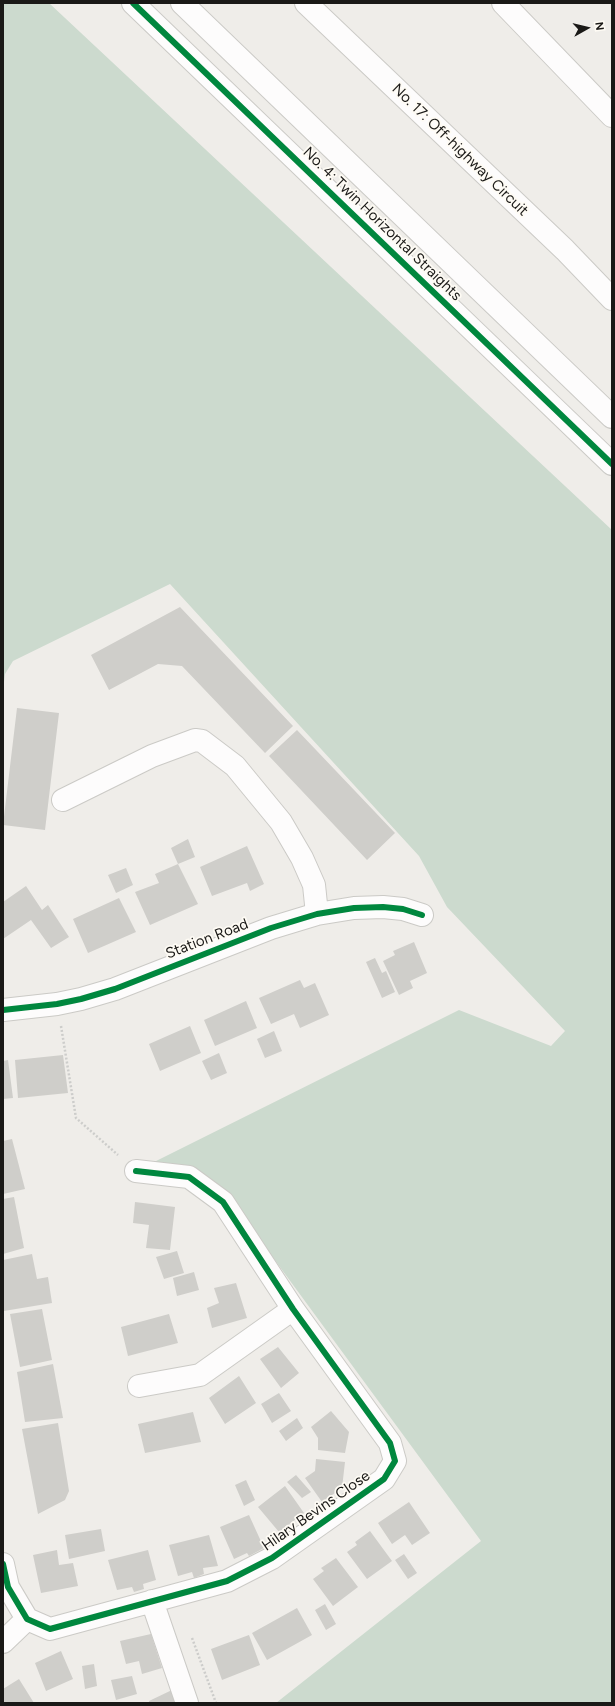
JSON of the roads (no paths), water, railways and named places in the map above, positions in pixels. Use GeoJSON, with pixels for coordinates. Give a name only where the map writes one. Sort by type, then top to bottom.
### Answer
{"type":"FeatureCollection","features":[{"type":"Feature","properties":{"kind":"street","name":"No. 4: Twin Horizontal Straights"},"geometry":{"type":"LineString","coordinates":[[133,3],[612,464]]}},
{"type":"Feature","properties":{"kind":"street","name":"No. 4: Twin Horizontal Straights"},"geometry":{"type":"LineString","coordinates":[[182,3],[612,417]]}},
{"type":"Feature","properties":{"kind":"street","name":"No. 17: Off-highway Circuit"},"geometry":{"type":"LineString","coordinates":[[306,3],[565,250],[612,299]]}},
{"type":"Feature","properties":{"kind":"street"},"geometry":{"type":"LineString","coordinates":[[503,3],[612,116]]}},
{"type":"Feature","properties":{"kind":"street"},"geometry":{"type":"LineString","coordinates":[[63,800],[152,756],[195,740],[202,741],[235,766],[281,822],[302,858],[314,885],[317,914]]}},
{"type":"Feature","properties":{"kind":"street","name":"Station Road"},"geometry":{"type":"LineString","coordinates":[[3,1010],[57,1004],[115,989],[271,928],[317,914],[354,908],[383,907],[403,909],[422,915]]}},
{"type":"Feature","properties":{"kind":"street","name":"Hilary Bevins Close"},"geometry":{"type":"LineString","coordinates":[[27,1619],[50,1630],[227,1581],[272,1558],[384,1479],[395,1461],[390,1443],[293,1309],[223,1202],[189,1177],[136,1171]]}},
{"type":"Feature","properties":{"kind":"street"},"geometry":{"type":"LineString","coordinates":[[139,1386],[200,1375],[293,1309]]}},
{"type":"Feature","properties":{"kind":"street"},"geometry":{"type":"LineString","coordinates":[[3,1564],[8,1587],[27,1619],[3,1642]]}},
{"type":"Feature","properties":{"kind":"street"},"geometry":{"type":"LineString","coordinates":[[152,1601],[187,1703]]}}]}
